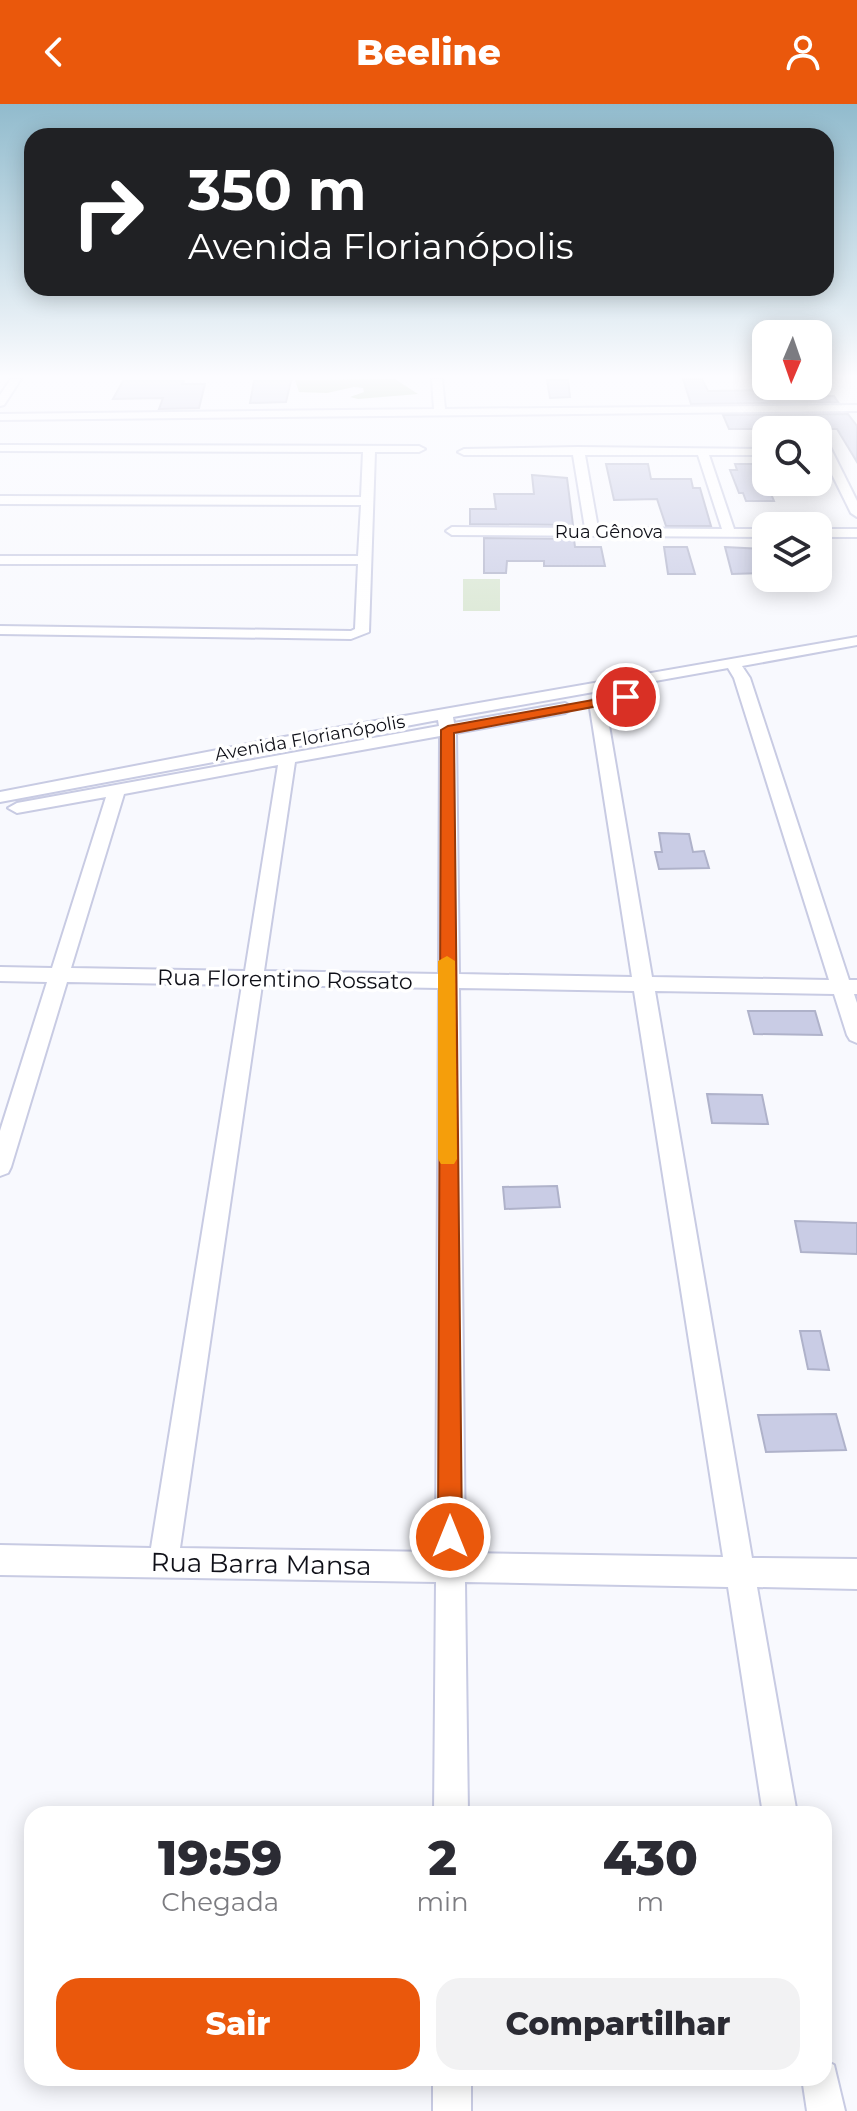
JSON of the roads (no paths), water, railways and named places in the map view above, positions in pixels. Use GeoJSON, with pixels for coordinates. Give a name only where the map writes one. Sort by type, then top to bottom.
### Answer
{"type":"FeatureCollection","features":[{"type":"Feature","properties":{"kind":"street"},"geometry":{"type":"LineString","coordinates":[[0,630],[358,634],[364,630],[368,473]]}},
{"type":"Feature","properties":{"kind":"street"},"geometry":{"type":"LineString","coordinates":[[582,473],[592,532]]}},
{"type":"Feature","properties":{"kind":"street"},"geometry":{"type":"LineString","coordinates":[[709,473],[729,532]]}},
{"type":"Feature","properties":{"kind":"street"},"geometry":{"type":"LineString","coordinates":[[851,487],[857,513]]}},
{"type":"Feature","properties":{"kind":"street"},"geometry":{"type":"LineString","coordinates":[[0,500],[367,501]]}},
{"type":"Feature","properties":{"kind":"street","name":"Rua Gênova"},"geometry":{"type":"LineString","coordinates":[[452,531],[752,533]]}},
{"type":"Feature","properties":{"kind":"street"},"geometry":{"type":"LineString","coordinates":[[832,533],[857,533]]}},
{"type":"Feature","properties":{"kind":"street"},"geometry":{"type":"LineString","coordinates":[[0,560],[364,560]]}},
{"type":"Feature","properties":{"kind":"street","name":"Avenida Florianópolis"},"geometry":{"type":"LineString","coordinates":[[0,811],[287,760],[446,722],[597,702],[857,641]]}},
{"type":"Feature","properties":{"kind":"street","name":"Avenida Florianópolis"},"geometry":{"type":"LineString","coordinates":[[0,797],[738,671],[857,656]]}},
{"type":"Feature","properties":{"kind":"street"},"geometry":{"type":"LineString","coordinates":[[738,671],[849,987],[857,1035]]}},
{"type":"Feature","properties":{"kind":"street"},"geometry":{"type":"LineString","coordinates":[[597,702],[779,1806]]}},
{"type":"Feature","properties":{"kind":"street"},"geometry":{"type":"LineString","coordinates":[[446,722],[451,1806]]}},
{"type":"Feature","properties":{"kind":"street"},"geometry":{"type":"LineString","coordinates":[[163,1563],[287,760]]}},
{"type":"Feature","properties":{"kind":"street"},"geometry":{"type":"LineString","coordinates":[[0,1167],[116,791]]}},
{"type":"Feature","properties":{"kind":"street","name":"Rua Florentino Rossato"},"geometry":{"type":"LineString","coordinates":[[0,974],[849,987]]}},
{"type":"Feature","properties":{"kind":"street","name":"Rua Barra Mansa"},"geometry":{"type":"LineString","coordinates":[[0,1560],[857,1574]]}},
{"type":"Feature","properties":{"kind":"street"},"geometry":{"type":"LineString","coordinates":[[452,2086],[452,2111]]}},
{"type":"Feature","properties":{"kind":"street"},"geometry":{"type":"LineString","coordinates":[[822,2086],[826,2111]]}}]}
